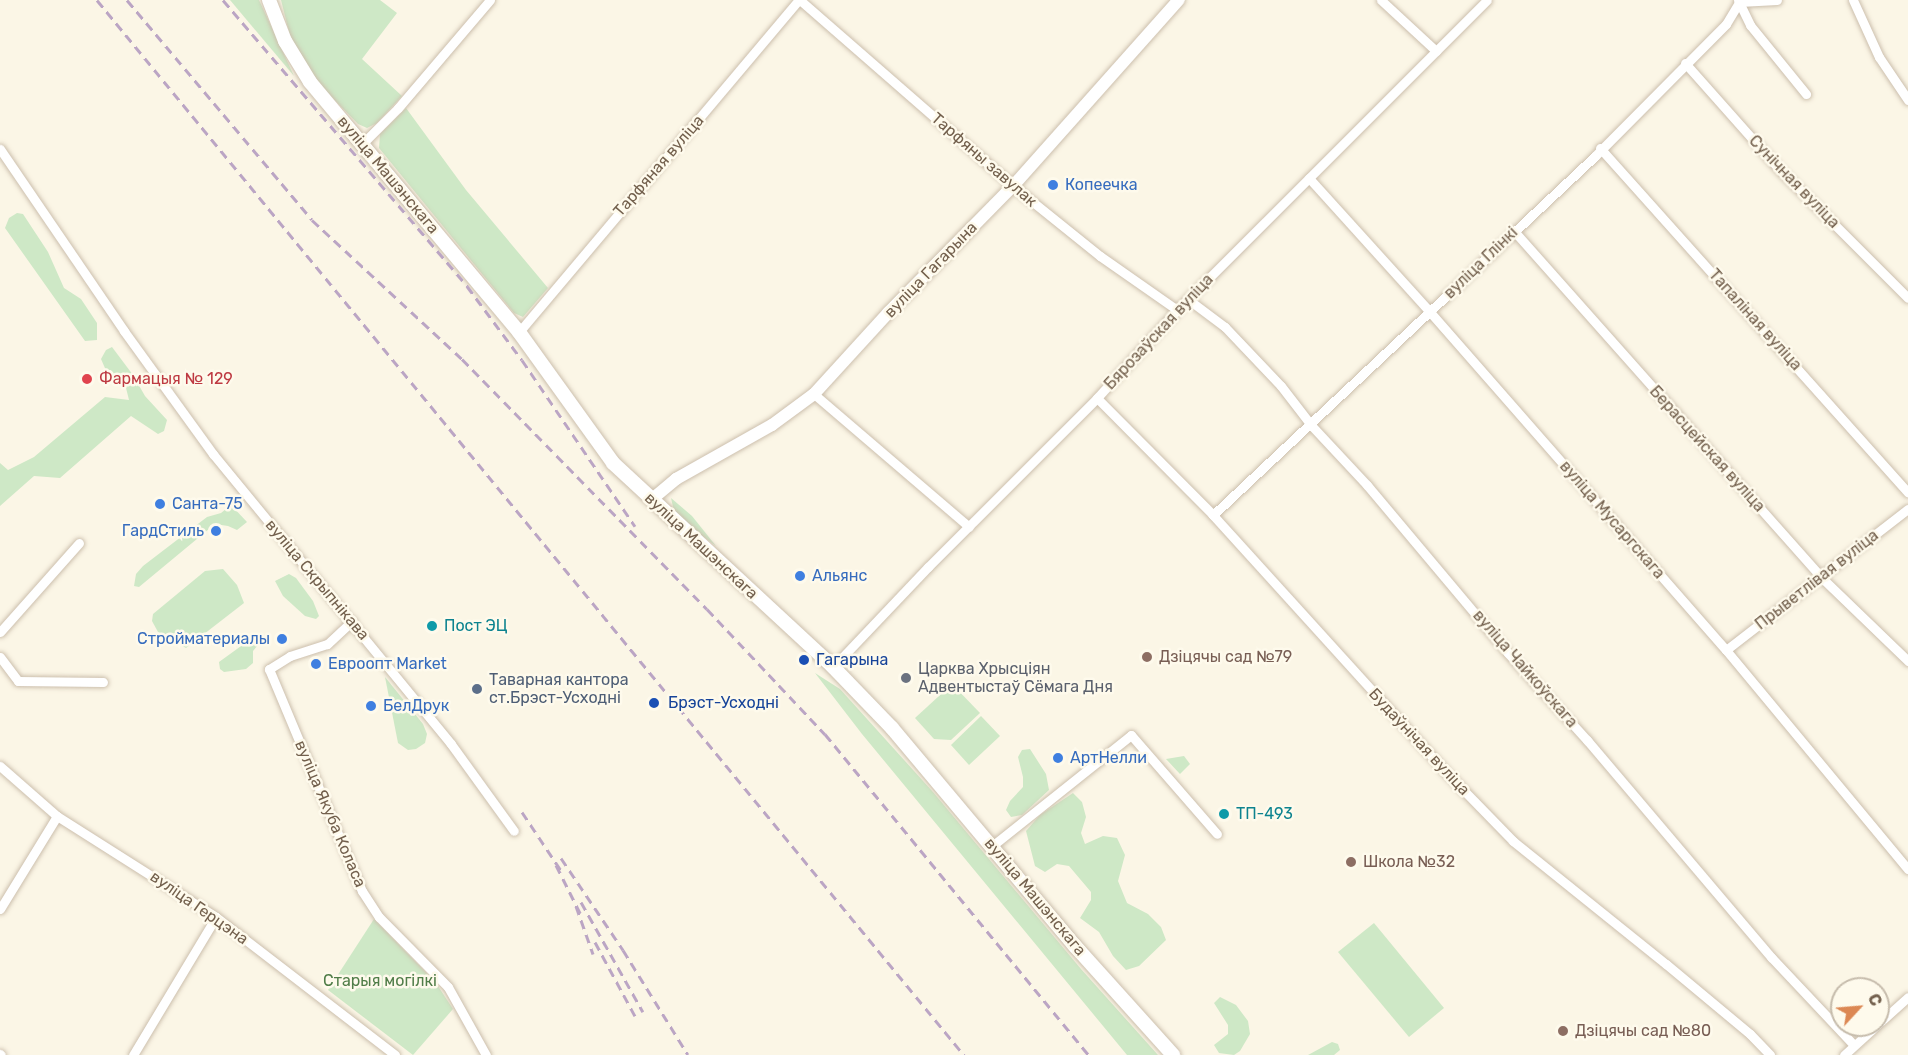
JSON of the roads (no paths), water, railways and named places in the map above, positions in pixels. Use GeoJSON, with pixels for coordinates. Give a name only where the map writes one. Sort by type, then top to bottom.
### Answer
{"type":"FeatureCollection","features":[{"type":"Feature","properties":{"kind":"main road","name":"вуліца Машэнскага"},"geometry":{"type":"LineString","coordinates":[[269,1],[285,41],[302,71],[519,332],[608,456],[651,500],[833,667],[912,750],[1075,946],[1173,1055]]}},
{"type":"Feature","properties":{"kind":"street"},"geometry":{"type":"LineString","coordinates":[[363,143],[398,108],[490,0]]}},
{"type":"Feature","properties":{"kind":"street","name":"Тарфяны завулак"},"geometry":{"type":"LineString","coordinates":[[799,0],[1013,186],[1100,256],[1176,310]]}},
{"type":"Feature","properties":{"kind":"street","name":"Тарфяная вуліца"},"geometry":{"type":"LineString","coordinates":[[519,332],[799,0]]}},
{"type":"Feature","properties":{"kind":"street","name":"вуліца Гагарына"},"geometry":{"type":"LineString","coordinates":[[651,500],[676,479],[772,425],[814,394],[888,313],[1013,186],[1179,0]]}},
{"type":"Feature","properties":{"kind":"street"},"geometry":{"type":"LineString","coordinates":[[1381,0],[1436,51]]}},
{"type":"Feature","properties":{"kind":"street","name":"Бярозаўская вуліца"},"geometry":{"type":"LineString","coordinates":[[833,667],[1097,398],[1176,310],[1189,300],[1487,0]]}},
{"type":"Feature","properties":{"kind":"street"},"geometry":{"type":"LineString","coordinates":[[1777,0],[1738,1],[1750,26],[1806,94]]}},
{"type":"Feature","properties":{"kind":"street"},"geometry":{"type":"LineString","coordinates":[[1853,0],[1879,57],[1908,100]]}},
{"type":"Feature","properties":{"kind":"street","name":"вуліца Глінкі"},"geometry":{"type":"LineString","coordinates":[[1213,515],[1311,425],[1600,148],[1726,24],[1738,1]]}},
{"type":"Feature","properties":{"kind":"street","name":"Сунічная вуліца"},"geometry":{"type":"LineString","coordinates":[[1685,63],[1779,169],[1908,298]]}},
{"type":"Feature","properties":{"kind":"street","name":"Тапаліная вуліца"},"geometry":{"type":"LineString","coordinates":[[1600,148],[1908,492]]}},
{"type":"Feature","properties":{"kind":"street","name":"вуліца Скрыпнікава"},"geometry":{"type":"LineString","coordinates":[[0,149],[124,331],[213,454],[451,744],[514,831]]}},
{"type":"Feature","properties":{"kind":"street","name":"вуліца Мусаргскага"},"geometry":{"type":"LineString","coordinates":[[1309,178],[1430,312],[1726,650],[1908,869]]}},
{"type":"Feature","properties":{"kind":"street","name":"Берасцейская вуліца"},"geometry":{"type":"LineString","coordinates":[[1514,231],[1822,578],[1908,661]]}},
{"type":"Feature","properties":{"kind":"street","name":"вуліца Чайкоўскага"},"geometry":{"type":"LineString","coordinates":[[1189,300],[1225,327],[1281,386],[1311,425],[1367,485],[1771,957],[1854,1046]]}},
{"type":"Feature","properties":{"kind":"street"},"geometry":{"type":"LineString","coordinates":[[814,394],[969,527]]}},
{"type":"Feature","properties":{"kind":"street","name":"Будаўнічая вуліца"},"geometry":{"type":"LineString","coordinates":[[1097,398],[1213,515],[1443,770],[1513,841],[1750,1034],[1770,1055]]}},
{"type":"Feature","properties":{"kind":"street","name":"Прыветлівая вуліца"},"geometry":{"type":"LineString","coordinates":[[1726,650],[1822,578],[1908,509]]}},
{"type":"Feature","properties":{"kind":"street"},"geometry":{"type":"LineString","coordinates":[[0,632],[79,543]]}},
{"type":"Feature","properties":{"kind":"street","name":"вуліца Якуба Коласа"},"geometry":{"type":"LineString","coordinates":[[352,621],[327,644],[290,656],[269,669],[362,891],[379,917],[448,987],[486,1055]]}},
{"type":"Feature","properties":{"kind":"street"},"geometry":{"type":"LineString","coordinates":[[0,657],[18,681],[103,682]]}},
{"type":"Feature","properties":{"kind":"street"},"geometry":{"type":"LineString","coordinates":[[992,846],[1131,735],[1217,834]]}},
{"type":"Feature","properties":{"kind":"street","name":"вуліца Герцэна"},"geometry":{"type":"LineString","coordinates":[[0,766],[57,816],[216,917],[395,1055]]}},
{"type":"Feature","properties":{"kind":"street"},"geometry":{"type":"LineString","coordinates":[[0,909],[57,816]]}},
{"type":"Feature","properties":{"kind":"street"},"geometry":{"type":"LineString","coordinates":[[133,1055],[216,917]]}},
{"type":"Feature","properties":{"kind":"street"},"geometry":{"type":"LineString","coordinates":[[1890,1013],[1908,997]]}},
{"type":"Feature","properties":{"kind":"street"},"geometry":{"type":"LineString","coordinates":[[1844,1055],[1863,1037]]}},
{"type":"Feature","properties":{"kind":"railway"},"geometry":{"type":"LineString","coordinates":[[97,0],[964,1055]]}},
{"type":"Feature","properties":{"kind":"railway"},"geometry":{"type":"LineString","coordinates":[[127,0],[312,220],[462,359],[707,609],[825,734],[1089,1055]]}},
{"type":"Feature","properties":{"kind":"railway"},"geometry":{"type":"LineString","coordinates":[[223,0],[467,286],[522,360],[635,526]]}},
{"type":"Feature","properties":{"kind":"railway"},"geometry":{"type":"LineString","coordinates":[[522,812],[562,872]]}},
{"type":"Feature","properties":{"kind":"railway"},"geometry":{"type":"LineString","coordinates":[[561,858],[623,950],[688,1055]]}},
{"type":"Feature","properties":{"kind":"railway"},"geometry":{"type":"LineString","coordinates":[[556,865],[580,913]]}},
{"type":"Feature","properties":{"kind":"railway"},"geometry":{"type":"LineString","coordinates":[[581,902],[643,1012]]}},
{"type":"Feature","properties":{"kind":"railway"},"geometry":{"type":"LineString","coordinates":[[576,906],[593,954]]}},
{"type":"Feature","properties":{"kind":"railway"},"geometry":{"type":"LineString","coordinates":[[595,942],[635,1016]]}},
{"type":"Feature","properties":{"kind":"place","name":"Копеечка"},"geometry":{"type":"Point","coordinates":[1053,185]}},
{"type":"Feature","properties":{"kind":"place","name":"Фармацыя № 129"},"geometry":{"type":"Point","coordinates":[87,379]}},
{"type":"Feature","properties":{"kind":"place","name":"Санта-75"},"geometry":{"type":"Point","coordinates":[160,504]}},
{"type":"Feature","properties":{"kind":"place","name":"ГардСтиль"},"geometry":{"type":"Point","coordinates":[216,531]}},
{"type":"Feature","properties":{"kind":"place","name":"Альянс"},"geometry":{"type":"Point","coordinates":[800,576]}},
{"type":"Feature","properties":{"kind":"place","name":"Пост ЭЦ"},"geometry":{"type":"Point","coordinates":[432,626]}},
{"type":"Feature","properties":{"kind":"place","name":"Стройматериалы"},"geometry":{"type":"Point","coordinates":[282,639]}},
{"type":"Feature","properties":{"kind":"place","name":"Дзіцячы сад №79"},"geometry":{"type":"Point","coordinates":[1147,657]}},
{"type":"Feature","properties":{"kind":"place","name":"Гагарына"},"geometry":{"type":"Point","coordinates":[804,660]}},
{"type":"Feature","properties":{"kind":"place","name":"Евроопт Market"},"geometry":{"type":"Point","coordinates":[316,664]}},
{"type":"Feature","properties":{"kind":"place","name":"Царква Хрысціян Адвентыстаў Сёмага Дня"},"geometry":{"type":"Point","coordinates":[906,678]}},
{"type":"Feature","properties":{"kind":"place","name":"Таварная кантора ст.Брэст-Усходні"},"geometry":{"type":"Point","coordinates":[477,689]}},
{"type":"Feature","properties":{"kind":"place","name":"Брэст-Усходні"},"geometry":{"type":"Point","coordinates":[654,703]}},
{"type":"Feature","properties":{"kind":"place","name":"БелДрук"},"geometry":{"type":"Point","coordinates":[371,706]}},
{"type":"Feature","properties":{"kind":"place","name":"АртНелли"},"geometry":{"type":"Point","coordinates":[1058,758]}},
{"type":"Feature","properties":{"kind":"place","name":"ТП-493"},"geometry":{"type":"Point","coordinates":[1224,814]}},
{"type":"Feature","properties":{"kind":"place","name":"Школа №32"},"geometry":{"type":"Point","coordinates":[1351,862]}},
{"type":"Feature","properties":{"kind":"place","name":"Дзіцячы сад №80"},"geometry":{"type":"Point","coordinates":[1563,1031]}},
{"type":"Feature","properties":{"kind":"park label","name":"Старыя могілкі"},"geometry":{"type":"Point","coordinates":[380,981]}}]}
